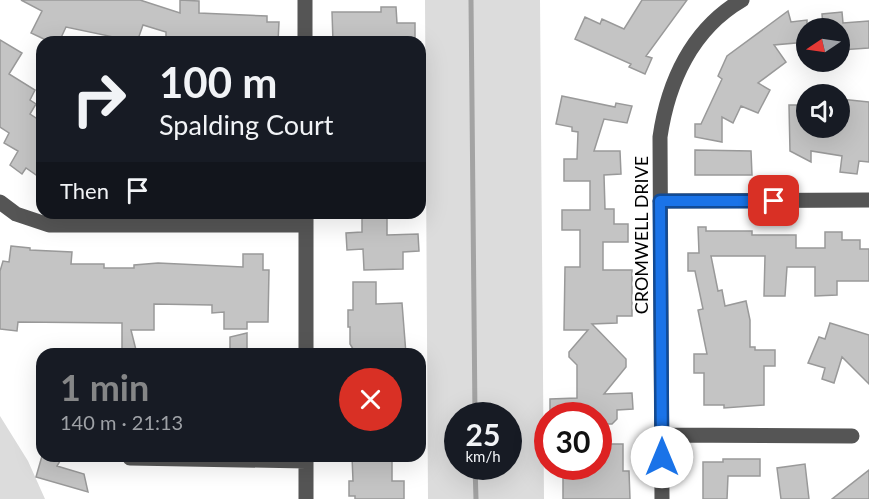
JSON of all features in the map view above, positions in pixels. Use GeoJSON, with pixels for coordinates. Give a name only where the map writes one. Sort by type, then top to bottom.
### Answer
{"type":"FeatureCollection","features":[{"type":"Feature","properties":{"kind":"street"},"geometry":{"type":"LineString","coordinates":[[305,0],[305,36]]}},
{"type":"Feature","properties":{"kind":"street","name":"CROMWELL DRIVE"},"geometry":{"type":"LineString","coordinates":[[662,499],[660,137],[670,91],[679,69],[697,40],[721,15],[742,0]]}},
{"type":"Feature","properties":{"kind":"street"},"geometry":{"type":"LineString","coordinates":[[660,201],[869,200]]}},
{"type":"Feature","properties":{"kind":"street"},"geometry":{"type":"LineString","coordinates":[[0,202],[24,218],[50,225],[306,219],[306,348]]}},
{"type":"Feature","properties":{"kind":"street"},"geometry":{"type":"LineString","coordinates":[[662,435],[852,436]]}},
{"type":"Feature","properties":{"kind":"street"},"geometry":{"type":"LineString","coordinates":[[306,462],[306,499]]}},
{"type":"Feature","properties":{"kind":"shaded area"},"geometry":{"type":"Polygon","coordinates":[[[425,0],[540,0],[543,402],[534,402],[534,480],[544,480],[544,499],[428,499],[425,0]]]}},
{"type":"Feature","properties":{"kind":"shaded area"},"geometry":{"type":"Polygon","coordinates":[[[0,416],[28,461],[45,499],[0,499],[0,416]]]}},
{"type":"Feature","properties":{"kind":"building"},"geometry":{"type":"Polygon","coordinates":[[[21,0],[140,0],[180,13],[180,0],[199,1],[199,13],[267,16],[267,22],[279,22],[278,36],[166,36],[166,32],[143,25],[139,36],[109,36],[66,27],[62,36],[37,36],[31,33],[42,11],[21,0]]]}},
{"type":"Feature","properties":{"kind":"building"},"geometry":{"type":"Polygon","coordinates":[[[642,0],[687,0],[646,56],[652,58],[645,74],[629,67],[631,64],[575,39],[585,17],[600,24],[602,19],[624,29],[642,0]]]}},
{"type":"Feature","properties":{"kind":"building"},"geometry":{"type":"Polygon","coordinates":[[[381,7],[396,7],[397,23],[415,23],[415,36],[333,36],[332,12],[381,12],[381,7]]]}},
{"type":"Feature","properties":{"kind":"building"},"geometry":{"type":"Polygon","coordinates":[[[788,11],[791,22],[796,21],[796,43],[774,45],[786,62],[758,83],[770,90],[758,113],[741,106],[733,123],[722,117],[722,142],[695,137],[695,124],[701,124],[722,79],[718,76],[727,56],[788,11]]]}},
{"type":"Feature","properties":{"kind":"building"},"geometry":{"type":"Polygon","coordinates":[[[842,12],[843,18],[822,18],[822,14],[842,12]]]}},
{"type":"Feature","properties":{"kind":"building"},"geometry":{"type":"Polygon","coordinates":[[[869,21],[869,48],[850,49],[850,22],[869,21]]]}},
{"type":"Feature","properties":{"kind":"building"},"geometry":{"type":"Polygon","coordinates":[[[0,40],[22,53],[9,74],[35,90],[30,100],[36,104],[30,114],[36,118],[36,175],[26,168],[22,174],[10,165],[18,151],[4,143],[9,133],[0,127],[0,40]]]}},
{"type":"Feature","properties":{"kind":"building"},"geometry":{"type":"Polygon","coordinates":[[[562,96],[615,107],[616,103],[632,106],[627,123],[604,119],[594,151],[620,151],[621,174],[604,175],[605,209],[614,209],[614,224],[628,224],[628,242],[603,242],[603,270],[632,270],[632,316],[617,316],[617,323],[592,324],[626,359],[626,367],[604,394],[632,393],[633,409],[617,410],[617,419],[612,424],[612,402],[550,402],[550,399],[577,398],[577,365],[569,357],[569,352],[588,330],[564,330],[565,267],[580,267],[580,230],[562,230],[562,210],[590,210],[590,181],[564,181],[564,159],[577,159],[578,132],[572,131],[572,127],[556,124],[562,96]]]}},
{"type":"Feature","properties":{"kind":"building"},"geometry":{"type":"Polygon","coordinates":[[[850,100],[869,102],[869,162],[859,161],[857,174],[840,172],[842,156],[811,151],[811,162],[790,151],[789,105],[796,105],[796,138],[850,138],[850,100]]]}},
{"type":"Feature","properties":{"kind":"building"},"geometry":{"type":"Polygon","coordinates":[[[695,150],[751,151],[752,175],[695,175],[695,150]]]}},
{"type":"Feature","properties":{"kind":"building"},"geometry":{"type":"Polygon","coordinates":[[[362,219],[387,219],[387,235],[418,234],[419,251],[403,252],[403,269],[364,270],[363,249],[347,250],[346,233],[362,232],[362,219]]]}},
{"type":"Feature","properties":{"kind":"building"},"geometry":{"type":"Polygon","coordinates":[[[698,227],[706,227],[706,231],[752,231],[752,235],[796,235],[796,248],[825,248],[825,232],[842,232],[842,240],[860,240],[860,249],[869,249],[869,281],[837,281],[837,295],[815,296],[815,267],[787,267],[785,296],[764,296],[765,256],[711,256],[718,291],[722,290],[725,306],[746,301],[750,320],[750,347],[755,347],[755,350],[775,350],[775,366],[764,366],[764,405],[724,408],[724,405],[704,405],[704,373],[694,373],[694,354],[707,354],[698,310],[703,309],[695,271],[688,271],[688,253],[699,253],[698,227]]]}},
{"type":"Feature","properties":{"kind":"building"},"geometry":{"type":"Polygon","coordinates":[[[11,246],[30,248],[30,250],[72,252],[71,264],[104,264],[104,268],[134,268],[134,265],[158,263],[243,267],[243,254],[263,254],[263,270],[269,270],[268,322],[247,322],[247,329],[224,329],[224,312],[212,313],[212,305],[154,304],[154,330],[131,330],[136,348],[122,348],[122,323],[18,322],[17,331],[0,329],[0,271],[3,261],[9,262],[11,246]]]}},
{"type":"Feature","properties":{"kind":"building"},"geometry":{"type":"Polygon","coordinates":[[[353,282],[376,282],[376,304],[402,303],[406,348],[352,348],[350,344],[350,327],[348,327],[348,310],[353,310],[353,282]]]}},
{"type":"Feature","properties":{"kind":"building"},"geometry":{"type":"Polygon","coordinates":[[[830,323],[869,335],[869,384],[842,357],[834,383],[822,379],[825,368],[808,363],[819,337],[825,339],[830,323]]]}},
{"type":"Feature","properties":{"kind":"building"},"geometry":{"type":"Polygon","coordinates":[[[247,333],[247,348],[230,348],[230,337],[247,333]]]}},
{"type":"Feature","properties":{"kind":"building"},"geometry":{"type":"Polygon","coordinates":[[[612,444],[623,444],[623,471],[629,471],[630,499],[563,499],[563,480],[612,480],[612,444]]]}},
{"type":"Feature","properties":{"kind":"building"},"geometry":{"type":"Polygon","coordinates":[[[723,459],[760,459],[760,476],[728,476],[727,499],[703,499],[703,462],[723,462],[723,459]]]}},
{"type":"Feature","properties":{"kind":"building"},"geometry":{"type":"Polygon","coordinates":[[[40,462],[59,462],[57,466],[84,474],[88,492],[36,477],[40,462]]]}},
{"type":"Feature","properties":{"kind":"building"},"geometry":{"type":"Polygon","coordinates":[[[352,462],[392,462],[392,481],[404,481],[404,499],[355,499],[355,496],[349,496],[349,481],[353,481],[352,462]]]}},
{"type":"Feature","properties":{"kind":"building"},"geometry":{"type":"Polygon","coordinates":[[[805,464],[809,499],[781,499],[777,468],[805,464]]]}},
{"type":"Feature","properties":{"kind":"building"},"geometry":{"type":"Polygon","coordinates":[[[869,470],[869,499],[832,499],[869,470]]]}},
{"type":"Feature","properties":{"kind":"waterway"},"geometry":{"type":"LineString","coordinates":[[471,0],[475,402]]}},
{"type":"Feature","properties":{"kind":"waterway"},"geometry":{"type":"LineString","coordinates":[[475,480],[476,499]]}},
{"type":"Feature","properties":{"kind":"route"},"geometry":{"type":"LineString","coordinates":[[662,457],[660,201],[774,201]]}}]}
